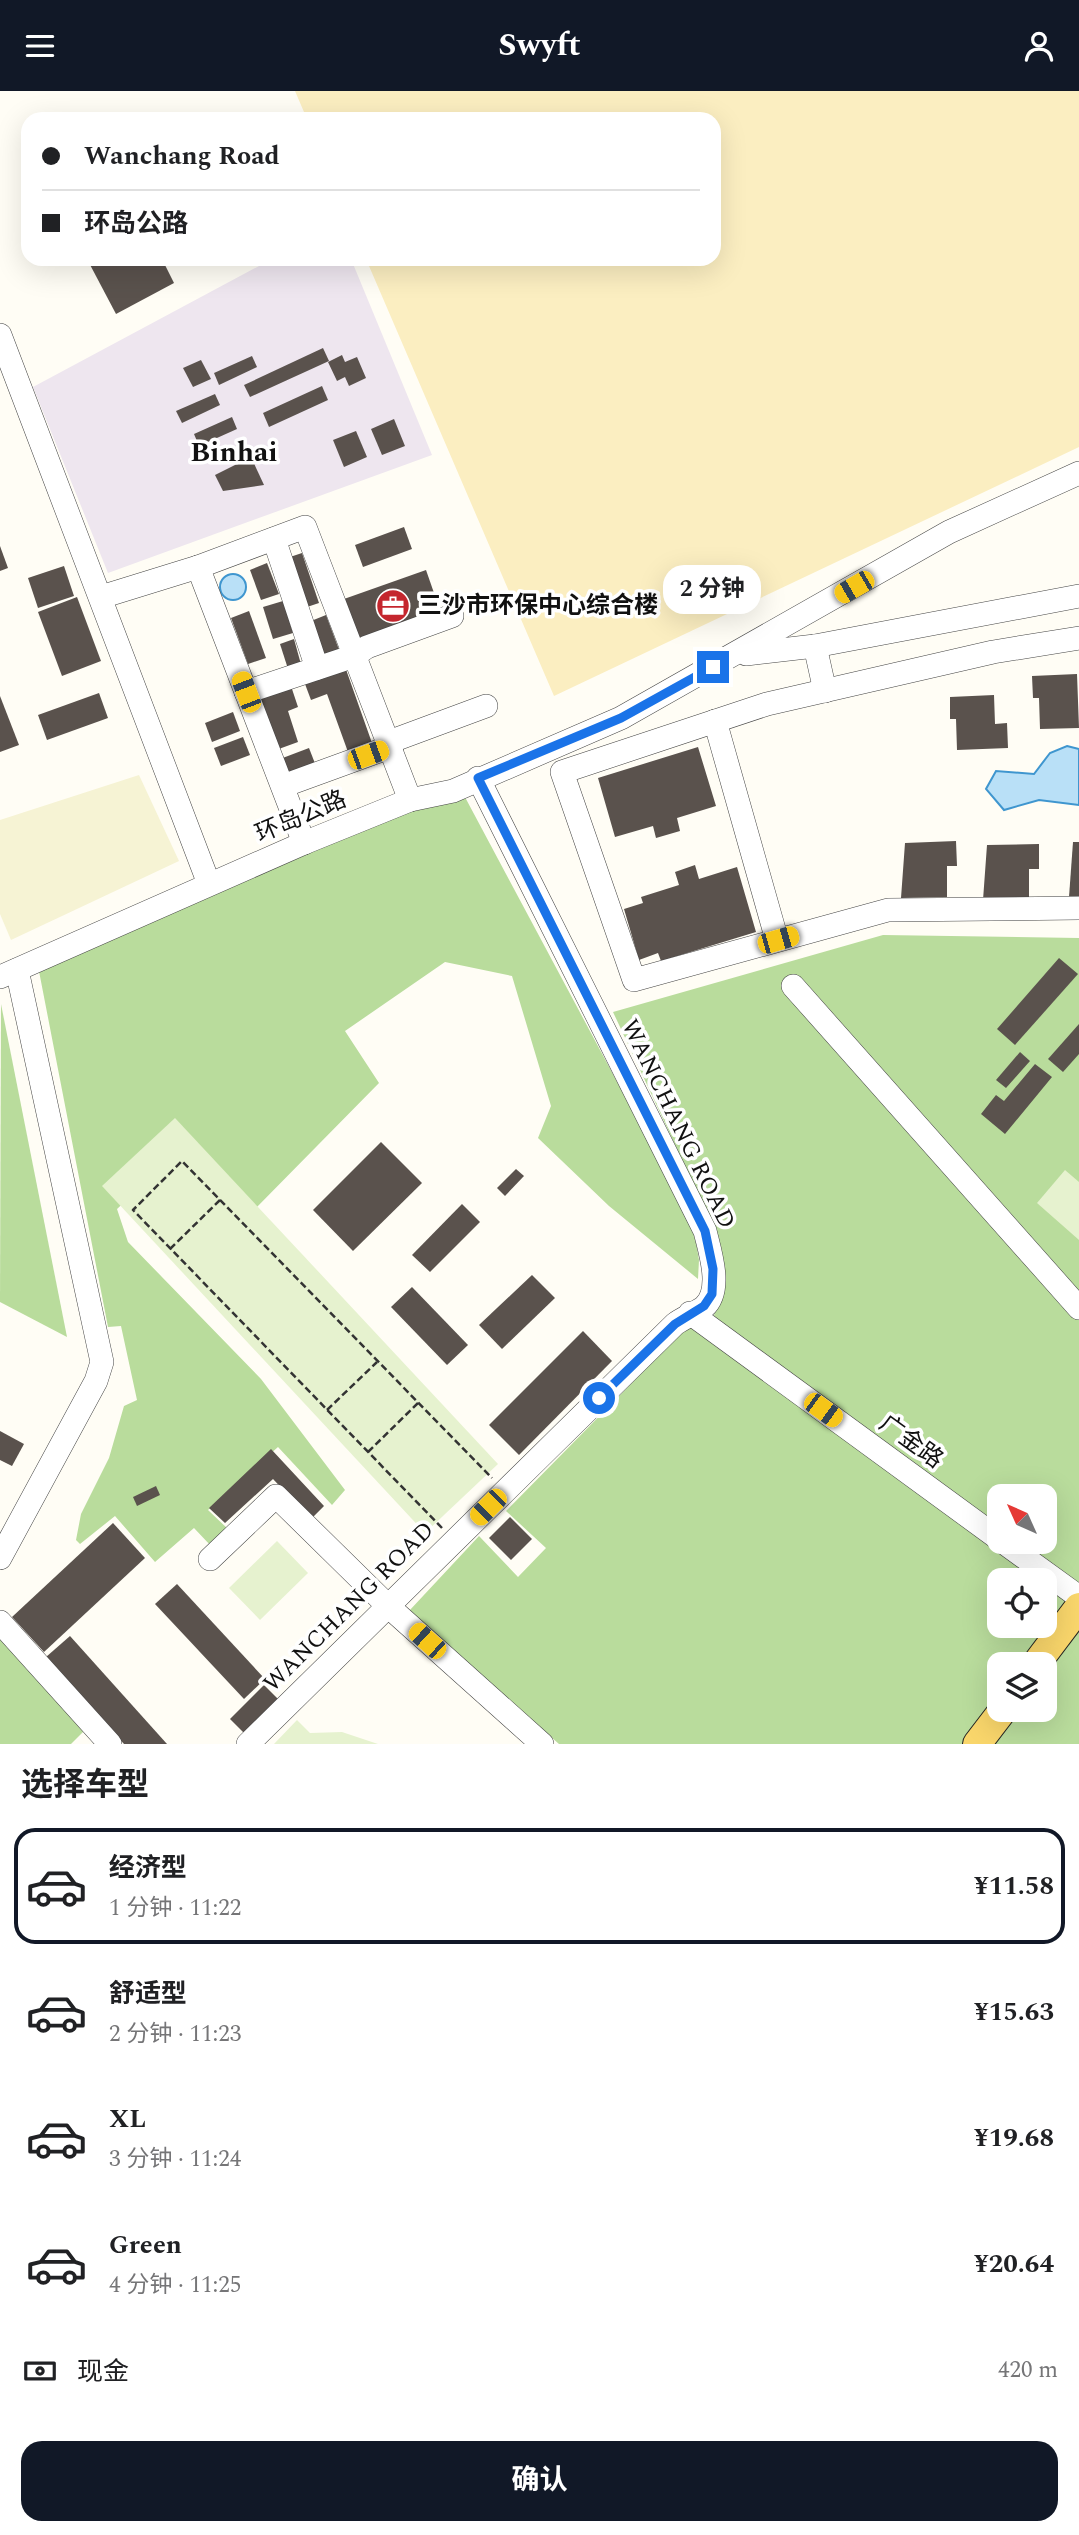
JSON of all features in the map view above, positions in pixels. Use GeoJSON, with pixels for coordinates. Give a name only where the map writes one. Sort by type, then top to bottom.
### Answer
{"type":"FeatureCollection","features":[{"type":"Feature","properties":{"kind":"main road"},"geometry":{"type":"LineString","coordinates":[[1046,1652],[1079,1607]]}},
{"type":"Feature","properties":{"kind":"main road"},"geometry":{"type":"LineString","coordinates":[[977,1744],[994,1722]]}},
{"type":"Feature","properties":{"kind":"street"},"geometry":{"type":"LineString","coordinates":[[0,335],[209,884]]}},
{"type":"Feature","properties":{"kind":"street","name":"环岛公路"},"geometry":{"type":"LineString","coordinates":[[8,974],[304,843],[410,800],[453,790],[621,718],[949,532],[1079,473]]}},
{"type":"Feature","properties":{"kind":"street"},"geometry":{"type":"LineString","coordinates":[[101,597],[198,567],[305,527],[410,800]]}},
{"type":"Feature","properties":{"kind":"street"},"geometry":{"type":"LineString","coordinates":[[274,539],[317,668]]}},
{"type":"Feature","properties":{"kind":"street"},"geometry":{"type":"LineString","coordinates":[[198,567],[304,843]]}},
{"type":"Feature","properties":{"kind":"street"},"geometry":{"type":"LineString","coordinates":[[736,655],[815,646],[1079,596]]}},
{"type":"Feature","properties":{"kind":"street"},"geometry":{"type":"LineString","coordinates":[[246,692],[354,656],[367,647],[452,616]]}},
{"type":"Feature","properties":{"kind":"street"},"geometry":{"type":"LineString","coordinates":[[1079,638],[993,652],[825,691],[715,721],[562,772],[634,980],[888,910],[1079,908]]}},
{"type":"Feature","properties":{"kind":"street"},"geometry":{"type":"LineString","coordinates":[[815,646],[825,691]]}},
{"type":"Feature","properties":{"kind":"street"},"geometry":{"type":"LineString","coordinates":[[283,786],[390,747],[397,739],[486,706]]}},
{"type":"Feature","properties":{"kind":"street"},"geometry":{"type":"LineString","coordinates":[[715,721],[778,940]]}},
{"type":"Feature","properties":{"kind":"street","name":"WANCHANG ROAD"},"geometry":{"type":"LineString","coordinates":[[248,1744],[675,1324],[704,1306],[712,1294],[713,1269],[705,1231],[478,778]]}},
{"type":"Feature","properties":{"kind":"street"},"geometry":{"type":"LineString","coordinates":[[0,1558],[96,1381],[102,1362],[8,974]]}},
{"type":"Feature","properties":{"kind":"street"},"geometry":{"type":"LineString","coordinates":[[793,986],[1079,1308]]}},
{"type":"Feature","properties":{"kind":"street","name":"广金路"},"geometry":{"type":"LineString","coordinates":[[690,1313],[987,1530]]}},
{"type":"Feature","properties":{"kind":"street"},"geometry":{"type":"LineString","coordinates":[[210,1559],[276,1496],[389,1607],[542,1744]]}},
{"type":"Feature","properties":{"kind":"street","name":"广金路"},"geometry":{"type":"LineString","coordinates":[[1020,1554],[1079,1597]]}},
{"type":"Feature","properties":{"kind":"street"},"geometry":{"type":"LineString","coordinates":[[0,1622],[110,1744]]}},
{"type":"Feature","properties":{"kind":"path"},"geometry":{"type":"LineString","coordinates":[[454,1541],[133,1210],[182,1161],[505,1491]]}},
{"type":"Feature","properties":{"kind":"path"},"geometry":{"type":"LineString","coordinates":[[170,1249],[220,1200]]}},
{"type":"Feature","properties":{"kind":"path"},"geometry":{"type":"LineString","coordinates":[[327,1410],[377,1361]]}},
{"type":"Feature","properties":{"kind":"path"},"geometry":{"type":"LineString","coordinates":[[368,1452],[418,1403]]}},
{"type":"Feature","properties":{"kind":"shaded area"},"geometry":{"type":"Polygon","coordinates":[[[259,266],[354,266],[432,455],[108,573],[33,387],[259,266]]]}},
{"type":"Feature","properties":{"kind":"shaded area"},"geometry":{"type":"Polygon","coordinates":[[[139,775],[179,861],[11,940],[0,914],[0,820],[139,775]]]}},
{"type":"Feature","properties":{"kind":"green space"},"geometry":{"type":"Polygon","coordinates":[[[453,791],[466,799],[693,1224],[699,1260],[698,1279],[609,1206],[538,1138],[551,1106],[512,976],[445,962],[345,1031],[379,1083],[254,1210],[189,1142],[117,1209],[128,1242],[261,1379],[345,1490],[332,1505],[278,1447],[208,1510],[229,1530],[211,1546],[194,1528],[155,1562],[115,1516],[80,1544],[76,1540],[81,1514],[109,1458],[124,1406],[137,1400],[121,1326],[108,1327],[38,966],[453,791]]]}},
{"type":"Feature","properties":{"kind":"green space"},"geometry":{"type":"Polygon","coordinates":[[[883,935],[1079,938],[1079,1590],[1057,1620],[1057,1568],[987,1568],[987,1638],[1043,1638],[1033,1652],[987,1652],[987,1713],[964,1744],[559,1744],[409,1611],[479,1536],[518,1577],[546,1548],[506,1511],[686,1328],[714,1316],[721,1279],[712,1224],[613,1012],[883,935]]]}},
{"type":"Feature","properties":{"kind":"green space"},"geometry":{"type":"Polygon","coordinates":[[[1,1004],[67,1337],[0,1302],[1,1004]]]}},
{"type":"Feature","properties":{"kind":"green space"},"geometry":{"type":"Polygon","coordinates":[[[175,1118],[498,1464],[425,1533],[102,1186],[175,1118]]]}},
{"type":"Feature","properties":{"kind":"green space"},"geometry":{"type":"Polygon","coordinates":[[[1065,1170],[1079,1182],[1079,1240],[1037,1203],[1065,1170]]]}},
{"type":"Feature","properties":{"kind":"green space"},"geometry":{"type":"Polygon","coordinates":[[[277,1541],[308,1573],[260,1620],[229,1588],[277,1541]]]}},
{"type":"Feature","properties":{"kind":"green space"},"geometry":{"type":"Polygon","coordinates":[[[1079,1621],[1079,1744],[988,1744],[1004,1722],[1057,1722],[1056,1652],[1079,1621]]]}},
{"type":"Feature","properties":{"kind":"green space"},"geometry":{"type":"Polygon","coordinates":[[[0,1634],[86,1729],[71,1744],[0,1744],[0,1634]]]}},
{"type":"Feature","properties":{"kind":"green space"},"geometry":{"type":"Polygon","coordinates":[[[297,1720],[310,1733],[342,1732],[378,1744],[274,1744],[297,1720]]]}},
{"type":"Feature","properties":{"kind":"sand"},"geometry":{"type":"Polygon","coordinates":[[[295,91],[1079,91],[1079,447],[554,696],[369,266],[721,266],[721,112],[304,112],[295,91]]]}},
{"type":"Feature","properties":{"kind":"water"},"geometry":{"type":"Polygon","coordinates":[[[233,574],[242,578],[246,587],[242,596],[233,600],[224,596],[220,587],[224,578],[233,574]]]}},
{"type":"Feature","properties":{"kind":"water"},"geometry":{"type":"Polygon","coordinates":[[[1067,746],[1079,749],[1079,805],[1039,800],[1004,810],[986,789],[996,771],[1034,774],[1050,753],[1067,746]]]}},
{"type":"Feature","properties":{"kind":"building"},"geometry":{"type":"Polygon","coordinates":[[[91,266],[166,266],[174,283],[116,314],[91,266]]]}},
{"type":"Feature","properties":{"kind":"building"},"geometry":{"type":"Polygon","coordinates":[[[323,348],[329,361],[250,397],[244,385],[323,348]]]}},
{"type":"Feature","properties":{"kind":"building"},"geometry":{"type":"Polygon","coordinates":[[[342,355],[345,362],[357,357],[366,378],[349,386],[345,377],[337,381],[328,362],[342,355]]]}},
{"type":"Feature","properties":{"kind":"building"},"geometry":{"type":"Polygon","coordinates":[[[252,356],[257,367],[219,385],[214,373],[252,356]]]}},
{"type":"Feature","properties":{"kind":"building"},"geometry":{"type":"Polygon","coordinates":[[[201,360],[211,379],[193,387],[183,368],[201,360]]]}},
{"type":"Feature","properties":{"kind":"building"},"geometry":{"type":"Polygon","coordinates":[[[322,386],[328,400],[269,427],[263,413],[322,386]]]}},
{"type":"Feature","properties":{"kind":"building"},"geometry":{"type":"Polygon","coordinates":[[[215,394],[220,405],[182,423],[176,411],[215,394]]]}},
{"type":"Feature","properties":{"kind":"building"},"geometry":{"type":"Polygon","coordinates":[[[232,417],[237,429],[199,446],[194,434],[232,417]]]}},
{"type":"Feature","properties":{"kind":"building"},"geometry":{"type":"Polygon","coordinates":[[[394,419],[405,446],[382,455],[371,429],[394,419]]]}},
{"type":"Feature","properties":{"kind":"building"},"geometry":{"type":"Polygon","coordinates":[[[356,431],[367,457],[344,467],[333,440],[356,431]]]}},
{"type":"Feature","properties":{"kind":"building"},"geometry":{"type":"Polygon","coordinates":[[[251,457],[264,485],[223,491],[215,475],[251,457]]]}},
{"type":"Feature","properties":{"kind":"building"},"geometry":{"type":"Polygon","coordinates":[[[404,527],[412,549],[363,567],[355,545],[404,527]]]}},
{"type":"Feature","properties":{"kind":"building"},"geometry":{"type":"Polygon","coordinates":[[[0,546],[8,568],[0,571],[0,546]]]}},
{"type":"Feature","properties":{"kind":"building"},"geometry":{"type":"Polygon","coordinates":[[[302,553],[319,603],[304,608],[287,558],[302,553]]]}},
{"type":"Feature","properties":{"kind":"building"},"geometry":{"type":"Polygon","coordinates":[[[267,563],[279,594],[261,600],[250,570],[267,563]]]}},
{"type":"Feature","properties":{"kind":"building"},"geometry":{"type":"Polygon","coordinates":[[[64,566],[74,596],[38,608],[28,578],[64,566]]]}},
{"type":"Feature","properties":{"kind":"building","name":"三沙市环保中心综合楼"},"geometry":{"type":"Polygon","coordinates":[[[426,570],[441,613],[360,643],[344,599],[426,570]]]}},
{"type":"Feature","properties":{"kind":"building"},"geometry":{"type":"Polygon","coordinates":[[[77,597],[101,661],[62,676],[38,612],[77,597]]]}},
{"type":"Feature","properties":{"kind":"building"},"geometry":{"type":"Polygon","coordinates":[[[283,601],[293,633],[273,639],[263,607],[283,601]]]}},
{"type":"Feature","properties":{"kind":"building"},"geometry":{"type":"Polygon","coordinates":[[[249,611],[266,658],[248,664],[231,618],[249,611]]]}},
{"type":"Feature","properties":{"kind":"building"},"geometry":{"type":"Polygon","coordinates":[[[326,615],[341,655],[325,661],[311,621],[326,615]]]}},
{"type":"Feature","properties":{"kind":"building"},"geometry":{"type":"Polygon","coordinates":[[[294,639],[302,668],[289,672],[280,644],[294,639]]]}},
{"type":"Feature","properties":{"kind":"building"},"geometry":{"type":"Polygon","coordinates":[[[343,661],[372,743],[348,752],[327,694],[311,700],[302,676],[343,661]]]}},
{"type":"Feature","properties":{"kind":"building"},"geometry":{"type":"Polygon","coordinates":[[[1077,674],[1079,728],[1040,729],[1039,698],[1033,698],[1032,676],[1077,674]]]}},
{"type":"Feature","properties":{"kind":"building"},"geometry":{"type":"Polygon","coordinates":[[[290,683],[298,707],[288,711],[298,742],[276,750],[258,694],[290,683]]]}},
{"type":"Feature","properties":{"kind":"building"},"geometry":{"type":"Polygon","coordinates":[[[99,693],[108,718],[47,740],[38,715],[99,693]]]}},
{"type":"Feature","properties":{"kind":"building"},"geometry":{"type":"Polygon","coordinates":[[[994,695],[995,724],[1007,723],[1008,748],[957,750],[956,719],[950,719],[950,697],[994,695]]]}},
{"type":"Feature","properties":{"kind":"building"},"geometry":{"type":"Polygon","coordinates":[[[0,696],[19,745],[0,752],[0,696]]]}},
{"type":"Feature","properties":{"kind":"building"},"geometry":{"type":"Polygon","coordinates":[[[233,712],[240,731],[212,742],[205,723],[233,712]]]}},
{"type":"Feature","properties":{"kind":"building"},"geometry":{"type":"Polygon","coordinates":[[[243,737],[250,755],[221,766],[214,748],[243,737]]]}},
{"type":"Feature","properties":{"kind":"building"},"geometry":{"type":"Polygon","coordinates":[[[698,747],[716,806],[677,818],[680,831],[656,838],[653,826],[615,837],[598,778],[698,747]]]}},
{"type":"Feature","properties":{"kind":"building"},"geometry":{"type":"Polygon","coordinates":[[[309,748],[316,766],[288,777],[280,759],[309,748]]]}},
{"type":"Feature","properties":{"kind":"building"},"geometry":{"type":"Polygon","coordinates":[[[956,841],[957,866],[947,866],[947,897],[901,898],[905,843],[956,841]]]}},
{"type":"Feature","properties":{"kind":"building"},"geometry":{"type":"Polygon","coordinates":[[[1073,842],[1079,842],[1079,897],[1069,897],[1073,842]]]}},
{"type":"Feature","properties":{"kind":"building"},"geometry":{"type":"Polygon","coordinates":[[[1039,844],[1039,869],[1029,869],[1029,899],[983,900],[987,845],[1039,844]]]}},
{"type":"Feature","properties":{"kind":"building"},"geometry":{"type":"Polygon","coordinates":[[[695,865],[699,879],[737,867],[756,932],[661,961],[658,953],[639,960],[624,909],[643,903],[641,897],[679,885],[675,872],[695,865]]]}},
{"type":"Feature","properties":{"kind":"building"},"geometry":{"type":"Polygon","coordinates":[[[1059,958],[1078,974],[1015,1045],[997,1029],[1059,958]]]}},
{"type":"Feature","properties":{"kind":"building"},"geometry":{"type":"Polygon","coordinates":[[[1079,1024],[1079,1054],[1063,1072],[1048,1059],[1079,1024]]]}},
{"type":"Feature","properties":{"kind":"building"},"geometry":{"type":"Polygon","coordinates":[[[1020,1052],[1030,1061],[1006,1088],[996,1080],[1020,1052]]]}},
{"type":"Feature","properties":{"kind":"building"},"geometry":{"type":"Polygon","coordinates":[[[1035,1064],[1052,1077],[1005,1134],[981,1114],[996,1095],[1004,1101],[1035,1064]]]}},
{"type":"Feature","properties":{"kind":"building"},"geometry":{"type":"Polygon","coordinates":[[[381,1142],[422,1183],[353,1251],[313,1210],[381,1142]]]}},
{"type":"Feature","properties":{"kind":"building"},"geometry":{"type":"Polygon","coordinates":[[[516,1169],[524,1176],[505,1196],[497,1188],[516,1169]]]}},
{"type":"Feature","properties":{"kind":"building"},"geometry":{"type":"Polygon","coordinates":[[[462,1204],[480,1222],[430,1272],[412,1255],[462,1204]]]}},
{"type":"Feature","properties":{"kind":"building"},"geometry":{"type":"Polygon","coordinates":[[[532,1275],[555,1298],[502,1349],[479,1325],[532,1275]]]}},
{"type":"Feature","properties":{"kind":"building"},"geometry":{"type":"Polygon","coordinates":[[[412,1287],[468,1345],[447,1365],[391,1307],[412,1287]]]}},
{"type":"Feature","properties":{"kind":"building"},"geometry":{"type":"Polygon","coordinates":[[[583,1331],[612,1361],[519,1455],[489,1425],[583,1331]]]}},
{"type":"Feature","properties":{"kind":"building"},"geometry":{"type":"Polygon","coordinates":[[[0,1431],[24,1444],[12,1466],[0,1460],[0,1431]]]}},
{"type":"Feature","properties":{"kind":"building"},"geometry":{"type":"Polygon","coordinates":[[[271,1449],[324,1506],[311,1519],[273,1479],[225,1523],[209,1508],[271,1449]]]}},
{"type":"Feature","properties":{"kind":"building"},"geometry":{"type":"Polygon","coordinates":[[[156,1486],[160,1495],[137,1506],[133,1497],[156,1486]]]}},
{"type":"Feature","properties":{"kind":"building"},"geometry":{"type":"Polygon","coordinates":[[[510,1517],[532,1539],[511,1560],[489,1538],[510,1517]]]}},
{"type":"Feature","properties":{"kind":"building"},"geometry":{"type":"Polygon","coordinates":[[[113,1523],[145,1558],[44,1652],[12,1617],[113,1523]]]}},
{"type":"Feature","properties":{"kind":"building"},"geometry":{"type":"Polygon","coordinates":[[[177,1584],[265,1679],[244,1699],[155,1604],[177,1584]]]}},
{"type":"Feature","properties":{"kind":"building"},"geometry":{"type":"Polygon","coordinates":[[[70,1636],[167,1744],[124,1744],[46,1657],[70,1636]]]}},
{"type":"Feature","properties":{"kind":"building"},"geometry":{"type":"Polygon","coordinates":[[[264,1685],[278,1699],[244,1733],[230,1719],[264,1685]]]}},
{"type":"Feature","properties":{"kind":"place","name":"三沙市环保中心综合楼"},"geometry":{"type":"Point","coordinates":[393,606]}},
{"type":"Feature","properties":{"kind":"district","name":"Binhai"},"geometry":{"type":"Point","coordinates":[234,452]}},
{"type":"Feature","properties":{"kind":"route"},"geometry":{"type":"LineString","coordinates":[[599,1398],[675,1324],[704,1306],[712,1294],[713,1269],[705,1231],[478,778],[621,718],[713,667]]}}]}
